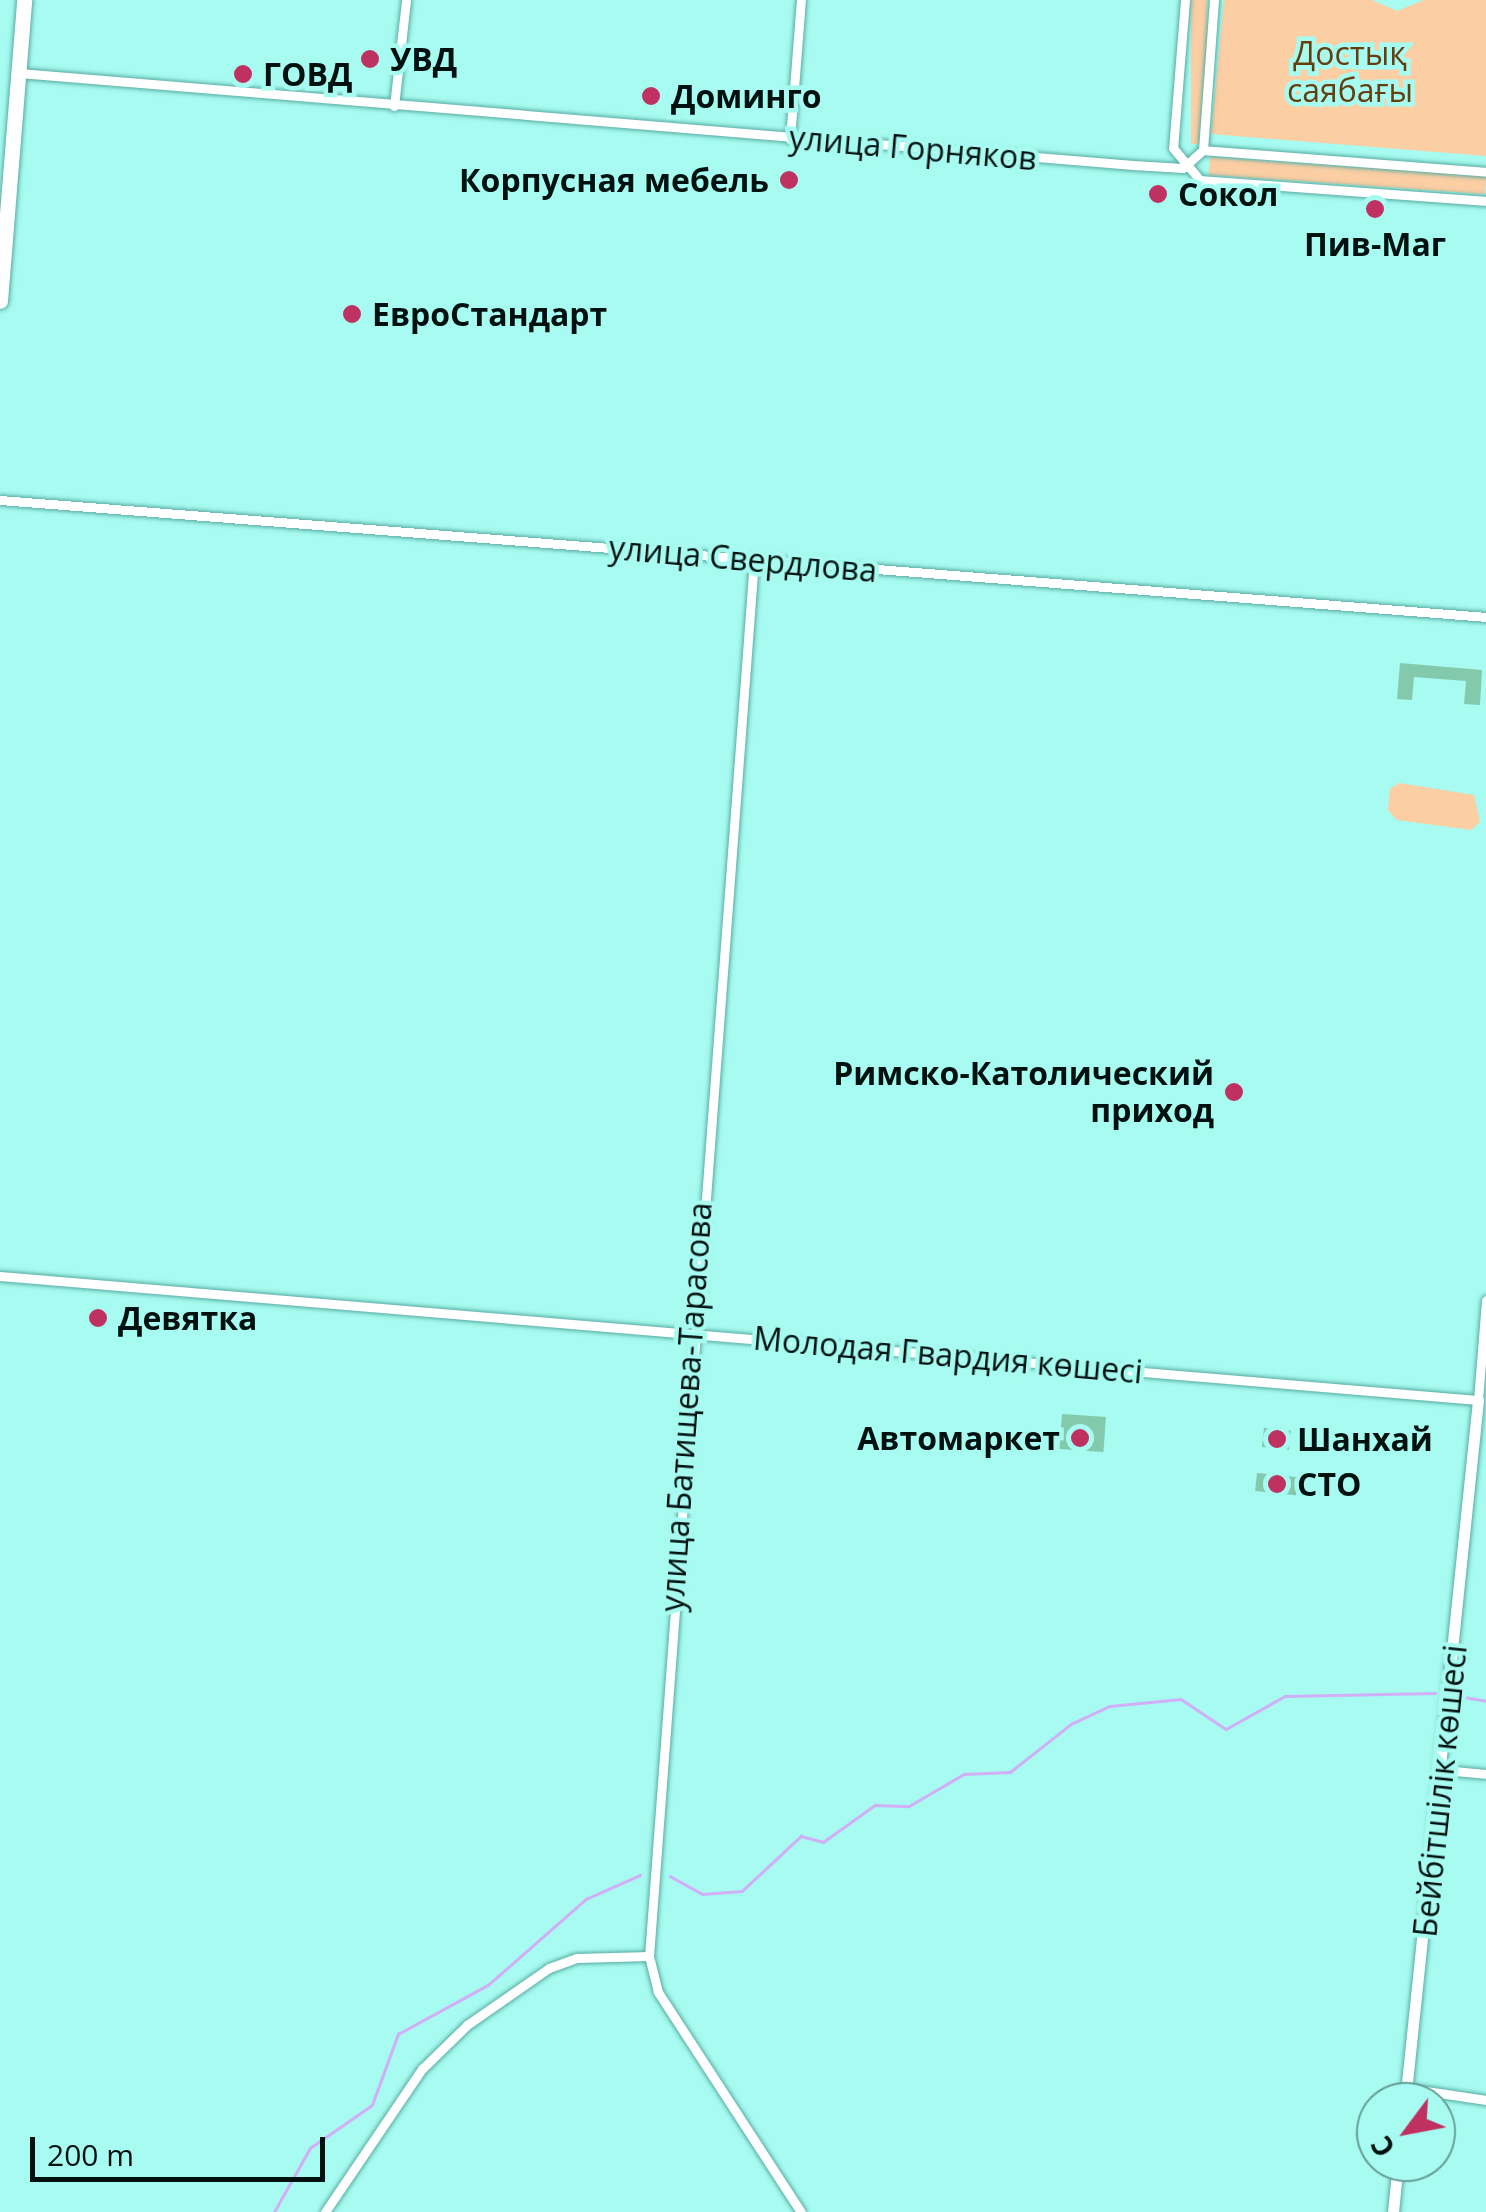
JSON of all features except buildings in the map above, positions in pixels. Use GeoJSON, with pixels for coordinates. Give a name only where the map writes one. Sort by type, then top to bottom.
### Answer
{"type":"FeatureCollection","features":[{"type":"Feature","properties":{"kind":"highway"},"geometry":{"type":"LineString","coordinates":[[0,301],[24,0]]}},
{"type":"Feature","properties":{"kind":"street"},"geometry":{"type":"LineString","coordinates":[[394,106],[406,0]]}},
{"type":"Feature","properties":{"kind":"street"},"geometry":{"type":"LineString","coordinates":[[790,139],[801,0]]}},
{"type":"Feature","properties":{"kind":"street"},"geometry":{"type":"LineString","coordinates":[[1185,0],[1173,148],[1183,168],[1203,150],[1214,0]]}},
{"type":"Feature","properties":{"kind":"street","name":"улица Горняков"},"geometry":{"type":"LineString","coordinates":[[19,73],[790,139],[1183,168],[1200,180],[1486,202]]}},
{"type":"Feature","properties":{"kind":"street"},"geometry":{"type":"LineString","coordinates":[[1203,150],[1486,172]]}},
{"type":"Feature","properties":{"kind":"street","name":"улица Свердлова"},"geometry":{"type":"LineString","coordinates":[[0,500],[1486,618]]}},
{"type":"Feature","properties":{"kind":"street","name":"улица Батищева-Тарасова"},"geometry":{"type":"LineString","coordinates":[[754,560],[649,1956],[658,1992],[801,2212]]}},
{"type":"Feature","properties":{"kind":"street","name":"Молодая Гвардия көшесі"},"geometry":{"type":"LineString","coordinates":[[0,1276],[1478,1400]]}},
{"type":"Feature","properties":{"kind":"street","name":"Бейбітшілік көшесі"},"geometry":{"type":"LineString","coordinates":[[1407,2082],[1443,1770],[1486,1300]]}},
{"type":"Feature","properties":{"kind":"street"},"geometry":{"type":"LineString","coordinates":[[1443,1770],[1486,1774]]}},
{"type":"Feature","properties":{"kind":"street"},"geometry":{"type":"LineString","coordinates":[[326,2212],[422,2069],[467,2025],[549,1968],[576,1958],[649,1956]]}},
{"type":"Feature","properties":{"kind":"street"},"geometry":{"type":"LineString","coordinates":[[1456,2096],[1486,2100]]}},
{"type":"Feature","properties":{"kind":"street"},"geometry":{"type":"LineString","coordinates":[[1393,2212],[1396,2182]]}},
{"type":"Feature","properties":{"kind":"green space"},"geometry":{"type":"Polygon","coordinates":[[[1191,0],[1207,0],[1207,144],[1191,144],[1191,0]]]}},
{"type":"Feature","properties":{"kind":"green space","name":"Достық саябағы"},"geometry":{"type":"Polygon","coordinates":[[[1224,0],[1372,0],[1397,11],[1424,0],[1486,0],[1486,156],[1211,134],[1224,0]]]}},
{"type":"Feature","properties":{"kind":"green space"},"geometry":{"type":"Polygon","coordinates":[[[1210,157],[1486,176],[1485,194],[1209,175],[1210,157]]]}},
{"type":"Feature","properties":{"kind":"green space"},"geometry":{"type":"Polygon","coordinates":[[[1399,783],[1474,795],[1480,822],[1471,830],[1397,820],[1388,810],[1390,789],[1399,783]]]}},
{"type":"Feature","properties":{"kind":"waterway"},"geometry":{"type":"LineString","coordinates":[[670,1876],[702,1894],[742,1891],[801,1836],[823,1842],[875,1805],[909,1806],[964,1774],[1010,1772],[1071,1724],[1110,1706],[1181,1699],[1226,1729],[1285,1696],[1435,1693]]}},
{"type":"Feature","properties":{"kind":"waterway"},"geometry":{"type":"LineString","coordinates":[[1464,1697],[1486,1701]]}},
{"type":"Feature","properties":{"kind":"waterway"},"geometry":{"type":"LineString","coordinates":[[274,2212],[310,2148],[372,2105],[398,2034],[488,1985],[586,1899],[640,1875]]}},
{"type":"Feature","properties":{"kind":"place","name":"УВД"},"geometry":{"type":"Point","coordinates":[370,59]}},
{"type":"Feature","properties":{"kind":"place","name":"ГОВД"},"geometry":{"type":"Point","coordinates":[243,74]}},
{"type":"Feature","properties":{"kind":"place","name":"Доминго"},"geometry":{"type":"Point","coordinates":[651,96]}},
{"type":"Feature","properties":{"kind":"place","name":"Корпусная мебель"},"geometry":{"type":"Point","coordinates":[789,180]}},
{"type":"Feature","properties":{"kind":"place","name":"Сокол"},"geometry":{"type":"Point","coordinates":[1158,194]}},
{"type":"Feature","properties":{"kind":"place","name":"Пив-Маг"},"geometry":{"type":"Point","coordinates":[1375,209]}},
{"type":"Feature","properties":{"kind":"place","name":"ЕвроСтандарт"},"geometry":{"type":"Point","coordinates":[352,314]}},
{"type":"Feature","properties":{"kind":"place","name":"Римско-Католический приход"},"geometry":{"type":"Point","coordinates":[1234,1092]}},
{"type":"Feature","properties":{"kind":"place","name":"Девятка"},"geometry":{"type":"Point","coordinates":[98,1318]}},
{"type":"Feature","properties":{"kind":"place","name":"Автомаркет"},"geometry":{"type":"Point","coordinates":[1080,1438]}},
{"type":"Feature","properties":{"kind":"place","name":"Шанхай"},"geometry":{"type":"Point","coordinates":[1277,1439]}},
{"type":"Feature","properties":{"kind":"place","name":"СТО"},"geometry":{"type":"Point","coordinates":[1277,1484]}}]}
